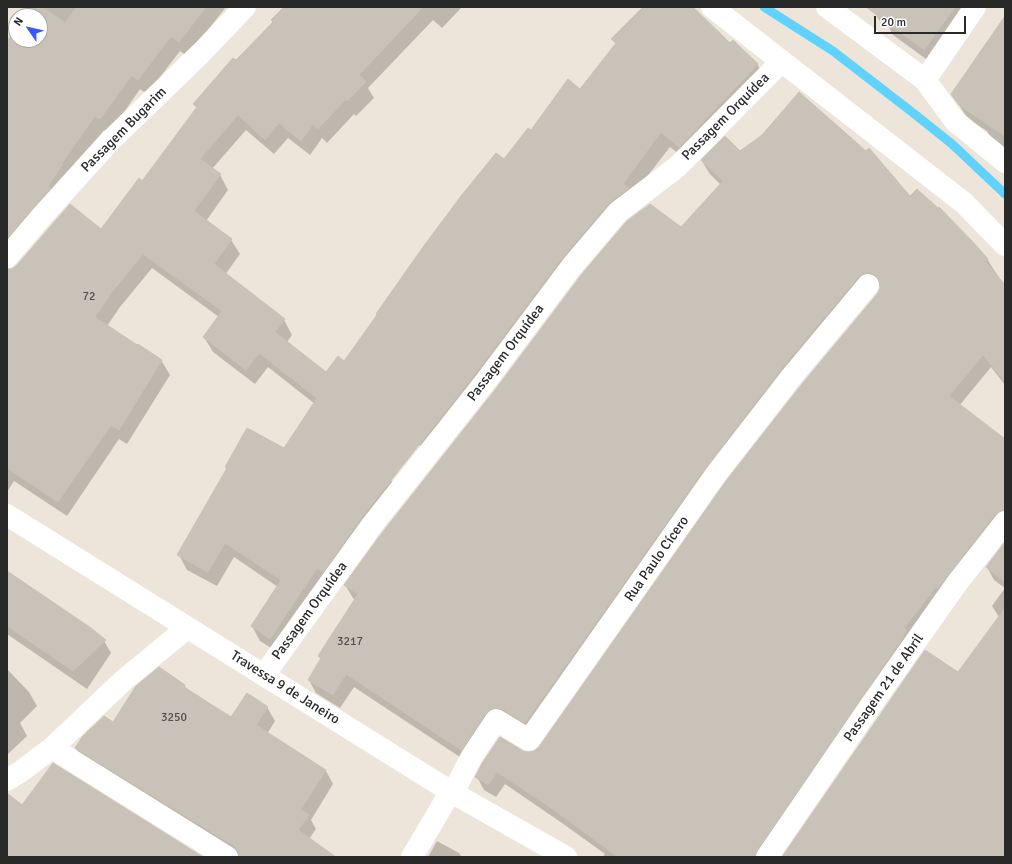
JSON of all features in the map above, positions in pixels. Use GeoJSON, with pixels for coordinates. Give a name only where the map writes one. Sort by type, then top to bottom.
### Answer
{"type":"FeatureCollection","features":[{"type":"Feature","properties":{"kind":"street","name":"Passagem Bugarim"},"geometry":{"type":"LineString","coordinates":[[7,258],[42,216],[108,143],[201,53],[245,7]]}},
{"type":"Feature","properties":{"kind":"street"},"geometry":{"type":"LineString","coordinates":[[712,7],[964,204],[1005,245]]}},
{"type":"Feature","properties":{"kind":"street"},"geometry":{"type":"LineString","coordinates":[[827,7],[924,80],[955,121],[1005,162]]}},
{"type":"Feature","properties":{"kind":"street"},"geometry":{"type":"LineString","coordinates":[[924,80],[975,7]]}},
{"type":"Feature","properties":{"kind":"street","name":"Passagem Orquídea"},"geometry":{"type":"LineString","coordinates":[[264,675],[372,526],[485,382],[572,266],[618,212],[677,167],[782,61]]}},
{"type":"Feature","properties":{"kind":"street","name":"Rua Paulo Cícero"},"geometry":{"type":"LineString","coordinates":[[452,792],[472,756],[496,720],[529,740],[716,474],[792,376],[868,285]]}},
{"type":"Feature","properties":{"kind":"street","name":"Travessa 9 de Janeiro"},"geometry":{"type":"LineString","coordinates":[[7,514],[187,628],[452,792],[566,857]]}},
{"type":"Feature","properties":{"kind":"street","name":"Passagem 21 de Abril"},"geometry":{"type":"LineString","coordinates":[[767,857],[957,583],[1005,522]]}},
{"type":"Feature","properties":{"kind":"street"},"geometry":{"type":"LineString","coordinates":[[7,780],[52,748],[125,679],[187,628]]}},
{"type":"Feature","properties":{"kind":"street"},"geometry":{"type":"LineString","coordinates":[[52,748],[227,857]]}},
{"type":"Feature","properties":{"kind":"street"},"geometry":{"type":"LineString","coordinates":[[412,857],[452,792]]}},
{"type":"Feature","properties":{"kind":"building"},"geometry":{"type":"Polygon","coordinates":[[[43,7],[44,8],[32,8],[43,7]]]}},
{"type":"Feature","properties":{"kind":"building"},"geometry":{"type":"Polygon","coordinates":[[[77,7],[206,7],[179,42],[171,36],[138,80],[132,75],[100,119],[95,116],[62,163],[63,164],[48,186],[51,188],[7,238],[8,40],[8,48],[48,48],[48,11],[65,23],[77,7]]]}},
{"type":"Feature","properties":{"kind":"building"},"geometry":{"type":"Polygon","coordinates":[[[284,7],[423,7],[359,75],[366,82],[347,101],[345,100],[318,129],[313,124],[301,141],[279,123],[265,140],[238,115],[200,159],[221,174],[194,211],[232,239],[214,264],[285,319],[275,332],[326,372],[338,356],[344,361],[423,247],[461,196],[496,153],[504,159],[528,128],[531,130],[568,79],[580,89],[616,43],[611,39],[643,7],[693,7],[730,43],[733,40],[758,64],[679,147],[661,132],[623,184],[629,188],[608,204],[562,258],[475,374],[362,517],[323,572],[317,568],[270,639],[251,626],[281,580],[225,543],[208,572],[177,555],[227,468],[225,467],[247,428],[284,448],[317,398],[259,353],[246,370],[203,337],[222,311],[143,254],[112,292],[95,317],[162,360],[119,430],[111,425],[58,502],[7,468],[7,269],[12,269],[17,265],[70,204],[101,229],[139,178],[142,181],[197,107],[193,104],[233,58],[236,60],[273,22],[271,20],[284,7]]]}},
{"type":"Feature","properties":{"kind":"building"},"geometry":{"type":"Polygon","coordinates":[[[866,7],[955,7],[924,50],[866,7]]]}},
{"type":"Feature","properties":{"kind":"building"},"geometry":{"type":"Polygon","coordinates":[[[1005,16],[1005,136],[959,105],[951,94],[1005,16]]]}},
{"type":"Feature","properties":{"kind":"building"},"geometry":{"type":"Polygon","coordinates":[[[799,92],[866,151],[869,148],[910,196],[917,189],[938,208],[939,207],[988,259],[985,261],[1005,285],[1005,382],[983,355],[949,396],[1005,439],[1005,510],[995,514],[938,588],[936,587],[904,628],[907,630],[904,636],[757,850],[755,857],[618,857],[554,810],[497,772],[488,785],[475,777],[500,737],[523,751],[534,751],[539,747],[726,481],[802,384],[878,293],[880,281],[876,275],[864,273],[858,277],[782,368],[706,467],[525,723],[502,709],[491,709],[486,713],[461,750],[346,674],[333,695],[308,680],[321,658],[318,656],[358,594],[344,585],[382,533],[495,390],[582,274],[627,221],[650,204],[681,227],[723,181],[701,160],[725,136],[740,151],[762,135],[799,92]]]}},
{"type":"Feature","properties":{"kind":"building"},"geometry":{"type":"Polygon","coordinates":[[[1005,542],[1005,582],[986,567],[1005,542]]]}},
{"type":"Feature","properties":{"kind":"building"},"geometry":{"type":"Polygon","coordinates":[[[7,571],[91,628],[106,640],[73,671],[7,626],[7,571]]]}},
{"type":"Feature","properties":{"kind":"building"},"geometry":{"type":"Polygon","coordinates":[[[1005,608],[1005,857],[782,857],[925,650],[958,672],[1005,608]]]}},
{"type":"Feature","properties":{"kind":"building"},"geometry":{"type":"Polygon","coordinates":[[[159,667],[185,685],[184,687],[231,717],[247,693],[268,707],[256,725],[326,770],[301,809],[309,815],[298,830],[336,857],[239,857],[238,851],[234,846],[75,748],[83,736],[104,716],[113,722],[136,686],[159,667]]]}},
{"type":"Feature","properties":{"kind":"building"},"geometry":{"type":"Polygon","coordinates":[[[53,763],[203,857],[7,857],[7,793],[22,805],[53,763]]]}},
{"type":"Feature","properties":{"kind":"waterway"},"geometry":{"type":"LineString","coordinates":[[764,7],[833,51],[912,112],[952,144],[1005,194]]}}]}
